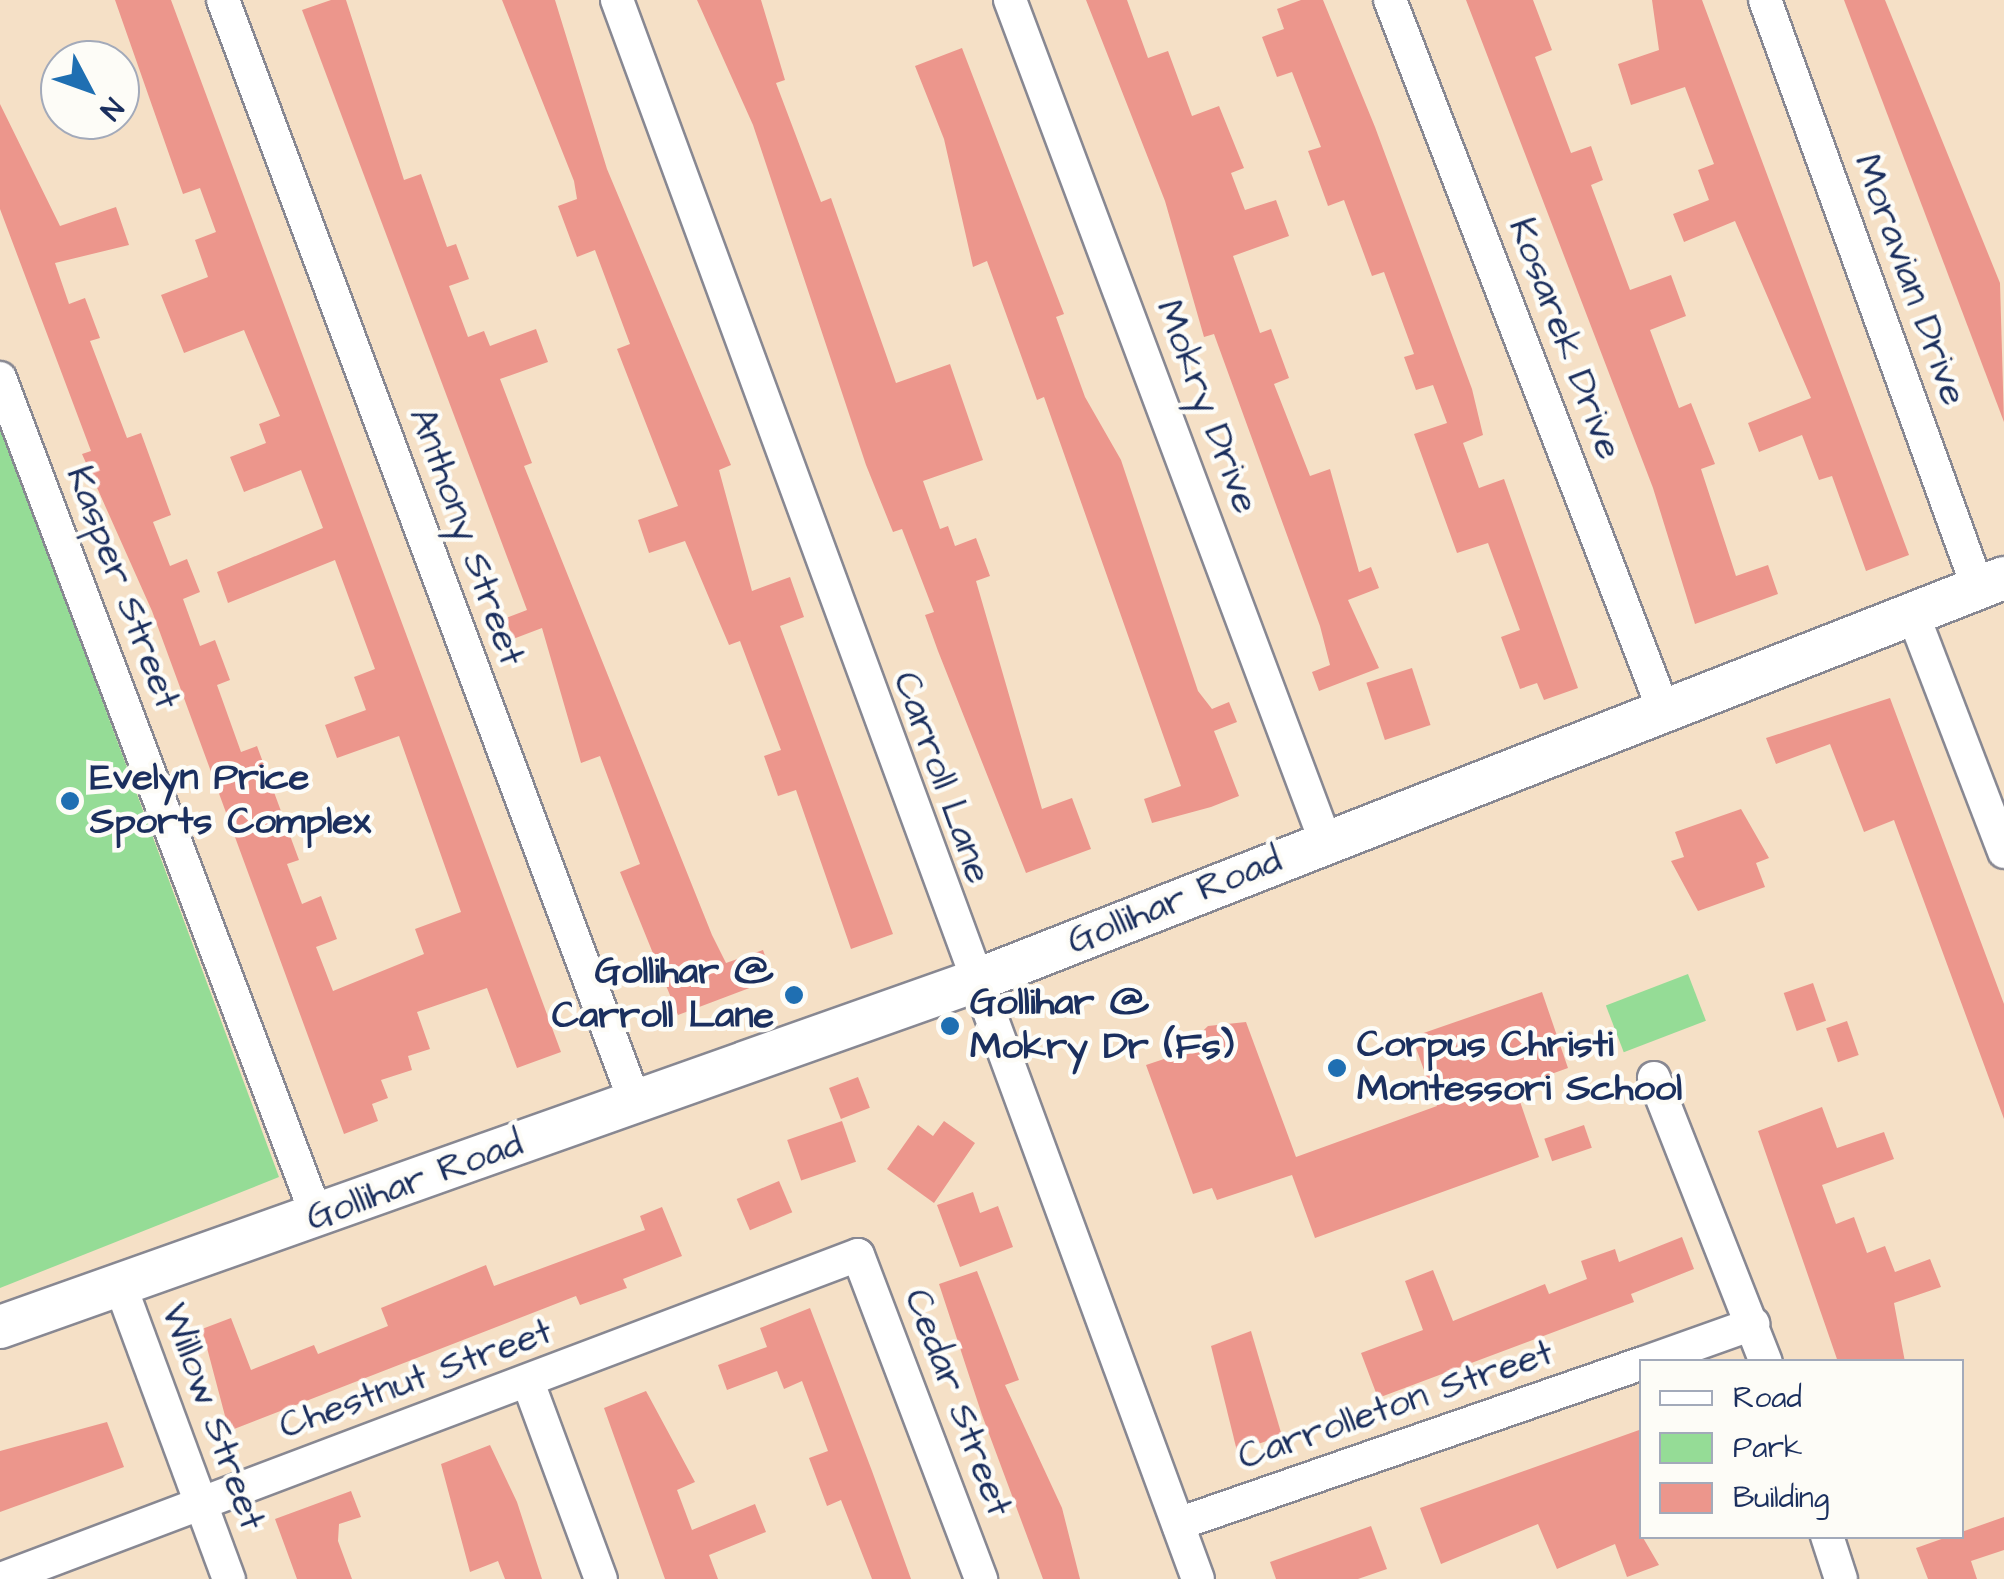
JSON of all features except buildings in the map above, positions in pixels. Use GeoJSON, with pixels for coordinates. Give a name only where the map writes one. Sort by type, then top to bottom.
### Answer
{"type":"FeatureCollection","features":[{"type":"Feature","properties":{"kind":"main road","name":"Gollihar Road"},"geometry":{"type":"LineString","coordinates":[[0,1327],[119,1282],[318,1219],[972,982],[1662,706],[1991,583]]}},
{"type":"Feature","properties":{"kind":"street","name":"Anthony Street"},"geometry":{"type":"LineString","coordinates":[[224,0],[634,1102]]}},
{"type":"Feature","properties":{"kind":"street","name":"Carroll Lane"},"geometry":{"type":"LineString","coordinates":[[618,0],[972,982],[1198,1579]]}},
{"type":"Feature","properties":{"kind":"street","name":"Mokry Drive"},"geometry":{"type":"LineString","coordinates":[[1010,0],[1326,843]]}},
{"type":"Feature","properties":{"kind":"street","name":"Kosarek Drive"},"geometry":{"type":"LineString","coordinates":[[1390,0],[1662,706]]}},
{"type":"Feature","properties":{"kind":"street","name":"Moravian Drive"},"geometry":{"type":"LineString","coordinates":[[1764,0],[1991,583]]}},
{"type":"Feature","properties":{"kind":"street","name":"Kasper Street"},"geometry":{"type":"LineString","coordinates":[[0,378],[318,1219]]}},
{"type":"Feature","properties":{"kind":"street"},"geometry":{"type":"LineString","coordinates":[[1912,612],[2004,852]]}},
{"type":"Feature","properties":{"kind":"street"},"geometry":{"type":"LineString","coordinates":[[1654,1078],[1765,1359]]}},
{"type":"Feature","properties":{"kind":"street","name":"Chestnut Street"},"geometry":{"type":"LineString","coordinates":[[1,1579],[858,1255]]}},
{"type":"Feature","properties":{"kind":"street","name":"Cedar Street"},"geometry":{"type":"LineString","coordinates":[[858,1255],[981,1579]]}},
{"type":"Feature","properties":{"kind":"street","name":"Willow Street"},"geometry":{"type":"LineString","coordinates":[[119,1282],[229,1579]]}},
{"type":"Feature","properties":{"kind":"street","name":"Carrolleton Street"},"geometry":{"type":"LineString","coordinates":[[1653,1359],[1753,1324]]}},
{"type":"Feature","properties":{"kind":"street","name":"Carrolleton Street"},"geometry":{"type":"LineString","coordinates":[[1178,1524],[1639,1364]]}},
{"type":"Feature","properties":{"kind":"street"},"geometry":{"type":"LineString","coordinates":[[528,1382],[601,1579]]}},
{"type":"Feature","properties":{"kind":"street"},"geometry":{"type":"LineString","coordinates":[[1828,1539],[1842,1579]]}},
{"type":"Feature","properties":{"kind":"green space","name":"Evelyn Price Sports Complex"},"geometry":{"type":"Polygon","coordinates":[[[0,425],[279,1177],[0,1288],[0,425]]]}},
{"type":"Feature","properties":{"kind":"green space"},"geometry":{"type":"Polygon","coordinates":[[[1688,974],[1706,1021],[1624,1052],[1606,1006],[1688,974]]]}},
{"type":"Feature","properties":{"kind":"place","name":"Evelyn Price Sports Complex"},"geometry":{"type":"Point","coordinates":[70,801]}},
{"type":"Feature","properties":{"kind":"place","name":"Gollihar @ Carroll Lane"},"geometry":{"type":"Point","coordinates":[794,995]}},
{"type":"Feature","properties":{"kind":"place","name":"Gollihar @ Mokry Dr (Fs)"},"geometry":{"type":"Point","coordinates":[950,1026]}},
{"type":"Feature","properties":{"kind":"place","name":"Corpus Christi Montessori School"},"geometry":{"type":"Point","coordinates":[1337,1068]}}]}
